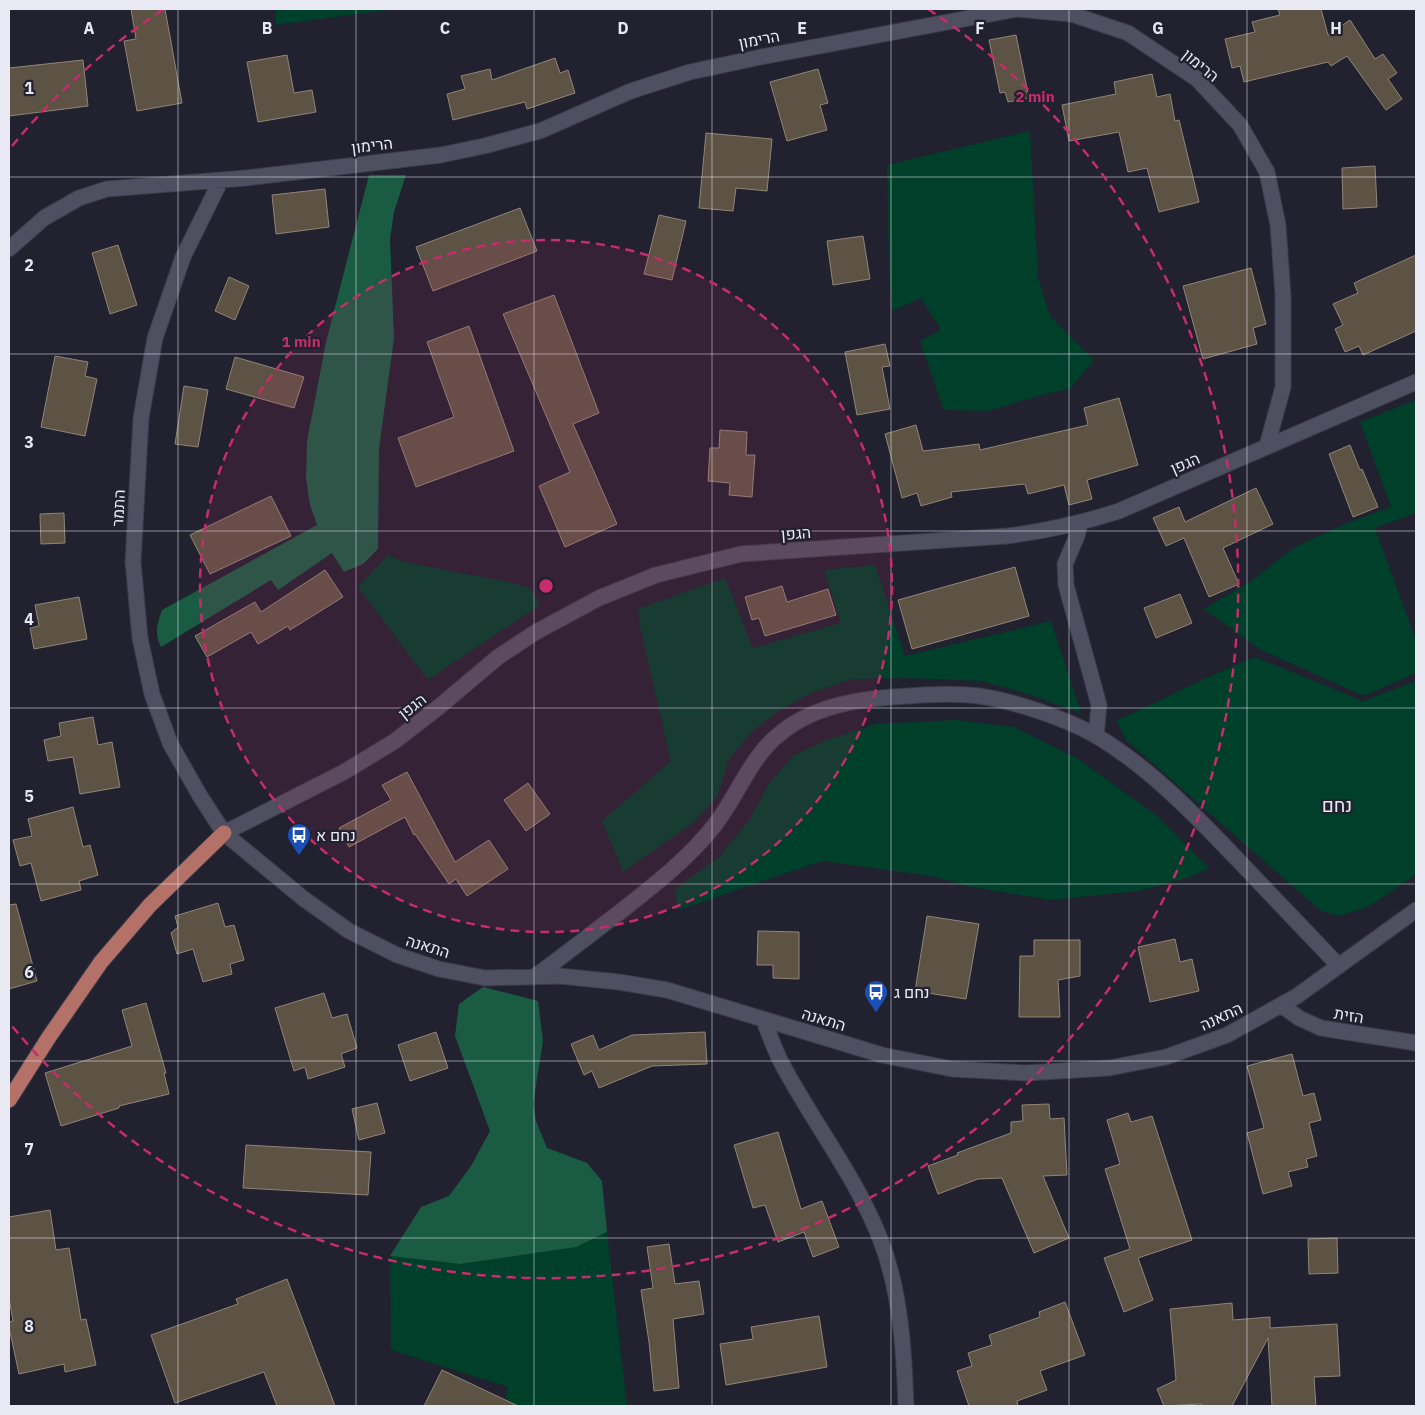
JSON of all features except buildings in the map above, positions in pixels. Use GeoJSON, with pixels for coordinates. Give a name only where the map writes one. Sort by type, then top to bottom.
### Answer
{"type":"FeatureCollection","features":[{"type":"Feature","properties":{"kind":"main road"},"geometry":{"type":"LineString","coordinates":[[9,1100],[100,962],[150,905],[224,833]]}},
{"type":"Feature","properties":{"kind":"street","name":"הרימון"},"geometry":{"type":"LineString","coordinates":[[9,249],[44,218],[79,198],[107,189],[246,178],[431,156],[484,146],[540,130],[631,91],[690,72],[1017,9],[1071,14],[1128,33],[1197,79],[1240,125],[1267,172],[1278,225],[1283,295],[1282,387],[1267,446]]}},
{"type":"Feature","properties":{"kind":"street","name":"התמר"},"geometry":{"type":"LineString","coordinates":[[221,180],[183,257],[155,338],[141,418],[133,562],[140,638],[152,694],[170,743],[200,796],[224,833]]}},
{"type":"Feature","properties":{"kind":"street","name":"הגפן"},"geometry":{"type":"LineString","coordinates":[[224,833],[344,772],[395,742],[498,657],[536,632],[599,598],[656,575],[741,554],[1007,536],[1080,524],[1119,511],[1416,382]]}},
{"type":"Feature","properties":{"kind":"street"},"geometry":{"type":"LineString","coordinates":[[1080,524],[1078,536],[1065,564],[1066,586],[1099,705],[1096,736]]}},
{"type":"Feature","properties":{"kind":"street"},"geometry":{"type":"LineString","coordinates":[[534,977],[636,900],[684,860],[715,825],[758,756],[782,732],[812,714],[845,704],[878,698],[924,695],[979,696],[1029,708],[1068,722],[1096,736],[1137,765],[1174,795],[1339,966]]}},
{"type":"Feature","properties":{"kind":"street","name":"התאנה"},"geometry":{"type":"LineString","coordinates":[[224,833],[311,904],[349,931],[397,955],[439,968],[485,978],[559,976],[618,982],[667,990],[882,1055],[952,1069],[1026,1074],[1108,1068],[1166,1057],[1227,1036],[1297,996],[1416,910]]}},
{"type":"Feature","properties":{"kind":"street","name":"הזית"},"geometry":{"type":"LineString","coordinates":[[1281,1005],[1299,1018],[1321,1028],[1416,1043]]}},
{"type":"Feature","properties":{"kind":"street"},"geometry":{"type":"LineString","coordinates":[[763,1019],[781,1062],[853,1181],[881,1242],[896,1294],[904,1354],[906,1406]]}},
{"type":"Feature","properties":{"kind":"green space"},"geometry":{"type":"Polygon","coordinates":[[[276,9],[396,9],[276,25],[276,9]]]}},
{"type":"Feature","properties":{"kind":"green space"},"geometry":{"type":"Polygon","coordinates":[[[1030,131],[1038,277],[1050,316],[1094,360],[1071,388],[989,411],[944,410],[920,341],[941,330],[921,298],[892,311],[889,269],[887,165],[1030,131]]]}},
{"type":"Feature","properties":{"kind":"green space"},"geometry":{"type":"Polygon","coordinates":[[[369,175],[406,175],[394,212],[390,239],[394,338],[379,449],[378,549],[363,564],[344,572],[332,553],[278,590],[271,580],[161,647],[157,628],[162,610],[317,525],[310,505],[306,478],[307,441],[326,342],[369,175]]]}},
{"type":"Feature","properties":{"kind":"green space"},"geometry":{"type":"Polygon","coordinates":[[[1416,400],[1416,513],[1375,528],[1416,640],[1416,673],[1364,696],[1261,650],[1204,609],[1251,581],[1295,547],[1347,523],[1391,507],[1360,422],[1416,400]]]}},
{"type":"Feature","properties":{"kind":"green space"},"geometry":{"type":"Polygon","coordinates":[[[388,555],[404,562],[513,583],[531,589],[540,605],[428,680],[358,587],[388,555]]]}},
{"type":"Feature","properties":{"kind":"green space"},"geometry":{"type":"Polygon","coordinates":[[[875,565],[905,656],[1051,621],[1081,713],[1031,695],[981,681],[905,678],[852,679],[814,692],[777,712],[752,732],[729,759],[717,797],[693,823],[623,872],[602,821],[671,761],[640,627],[638,609],[725,578],[753,648],[841,623],[824,570],[875,565]]]}},
{"type":"Feature","properties":{"kind":"green space"},"geometry":{"type":"Polygon","coordinates":[[[1255,657],[1363,701],[1416,681],[1416,875],[1370,906],[1339,916],[1321,911],[1125,739],[1117,720],[1255,657]]]}},
{"type":"Feature","properties":{"kind":"green space"},"geometry":{"type":"Polygon","coordinates":[[[956,720],[1014,727],[1080,760],[1156,815],[1209,868],[1190,877],[1139,891],[1051,900],[971,887],[931,876],[822,861],[678,910],[675,889],[718,858],[750,819],[769,783],[794,755],[824,741],[876,724],[956,720]]]}},
{"type":"Feature","properties":{"kind":"green space"},"geometry":{"type":"Polygon","coordinates":[[[483,987],[538,1001],[543,1041],[533,1104],[536,1121],[547,1148],[587,1163],[602,1181],[607,1232],[576,1247],[460,1264],[390,1256],[421,1207],[449,1196],[471,1166],[490,1131],[455,1036],[459,1004],[483,987]]]}},
{"type":"Feature","properties":{"kind":"green space"},"geometry":{"type":"Polygon","coordinates":[[[607,1232],[627,1406],[504,1406],[508,1387],[391,1350],[390,1256],[460,1264],[576,1247],[607,1232]]]}},
{"type":"Feature","properties":{"kind":"place","name":"נחם א"},"geometry":{"type":"Point","coordinates":[299,856]}},
{"type":"Feature","properties":{"kind":"place","name":"נחם ג"},"geometry":{"type":"Point","coordinates":[876,1013]}},
{"type":"Feature","properties":{"kind":"district","name":"נחם"},"geometry":{"type":"Point","coordinates":[1337,805]}}]}
